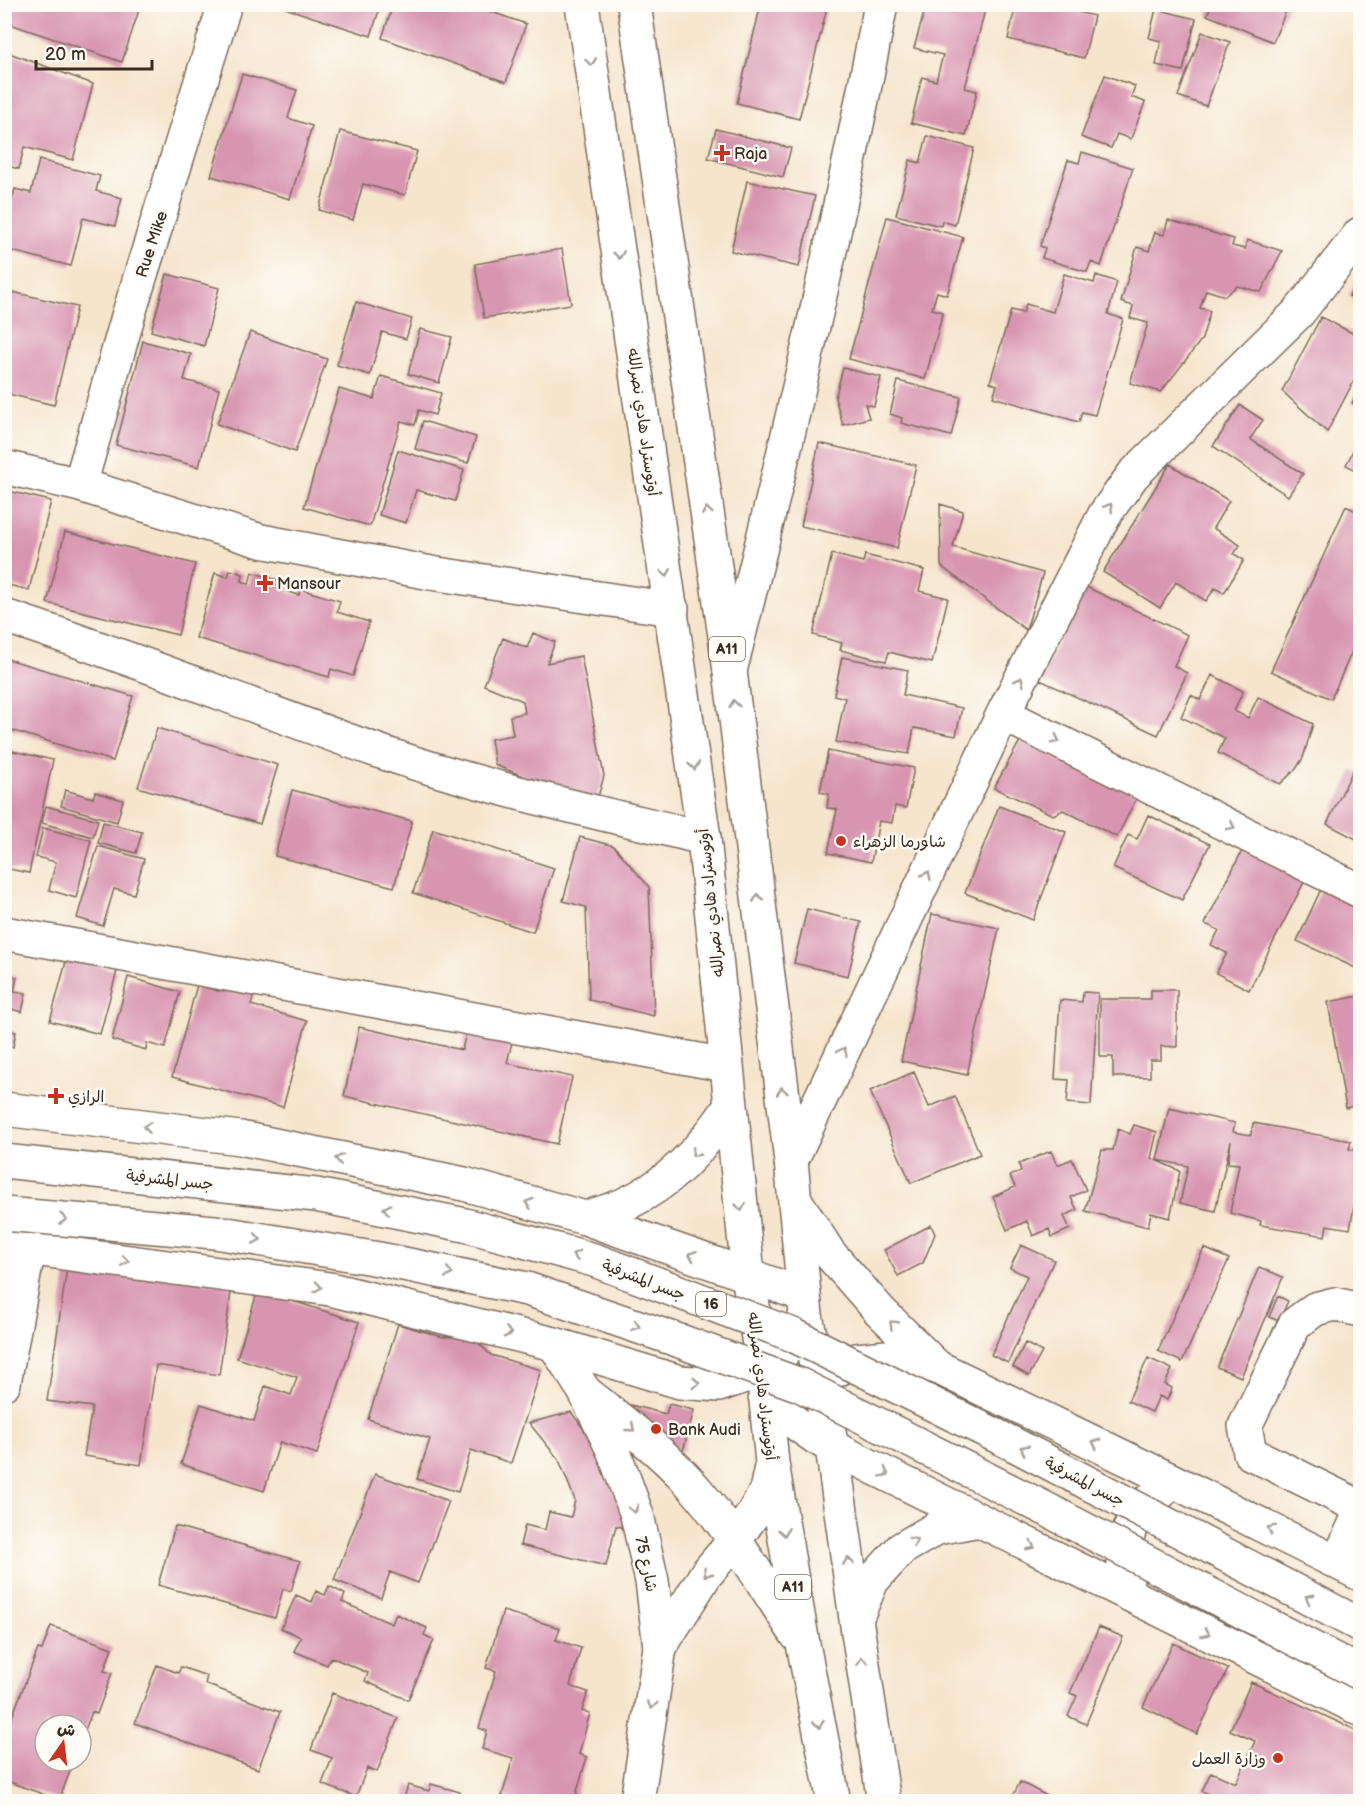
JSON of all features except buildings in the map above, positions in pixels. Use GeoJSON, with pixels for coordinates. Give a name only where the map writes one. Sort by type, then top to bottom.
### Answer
{"type":"FeatureCollection","features":[{"type":"Feature","properties":{"kind":"main road","name":"Rue Mike"},"geometry":{"type":"LineString","coordinates":[[80,485],[129,313],[225,4]]}},
{"type":"Feature","properties":{"kind":"main road","name":"أوتوستراد هادي نصرالله"},"geometry":{"type":"LineString","coordinates":[[582,4],[704,838],[748,1274],[772,1395]]}},
{"type":"Feature","properties":{"kind":"main road","name":"A11"},"geometry":{"type":"LineString","coordinates":[[634,4],[730,671],[791,1161],[805,1305],[832,1447],[884,1802]]}},
{"type":"Feature","properties":{"kind":"main road"},"geometry":{"type":"LineString","coordinates":[[730,671],[780,471],[857,126],[881,4]]}},
{"type":"Feature","properties":{"kind":"main road"},"geometry":{"type":"LineString","coordinates":[[791,1161],[1004,714],[1105,514],[1118,493],[1150,457],[1299,312],[1360,234]]}},
{"type":"Feature","properties":{"kind":"main road"},"geometry":{"type":"LineString","coordinates":[[4,467],[80,485],[261,541],[431,573],[672,609]]}},
{"type":"Feature","properties":{"kind":"main road"},"geometry":{"type":"LineString","coordinates":[[4,616],[92,644],[384,753],[526,796],[704,838]]}},
{"type":"Feature","properties":{"kind":"main road"},"geometry":{"type":"LineString","coordinates":[[1004,714],[1360,891]]}},
{"type":"Feature","properties":{"kind":"main road"},"geometry":{"type":"LineString","coordinates":[[4,933],[726,1065]]}},
{"type":"Feature","properties":{"kind":"main road"},"geometry":{"type":"LineString","coordinates":[[585,1218],[621,1206],[653,1188],[683,1165],[709,1138],[730,1107]]}},
{"type":"Feature","properties":{"kind":"main road"},"geometry":{"type":"LineString","coordinates":[[4,1110],[240,1138],[464,1184],[585,1218],[748,1274],[805,1305],[796,1336],[781,1355],[772,1395],[772,1463],[766,1491],[734,1541],[706,1574],[660,1647]]}},
{"type":"Feature","properties":{"kind":"main road","name":"جسر المشرفية"},"geometry":{"type":"LineString","coordinates":[[4,1161],[316,1195],[465,1225],[594,1260],[793,1335],[1017,1446],[1360,1625]]}},
{"type":"Feature","properties":{"kind":"main road"},"geometry":{"type":"LineString","coordinates":[[794,1199],[830,1253],[880,1311],[937,1367]]}},
{"type":"Feature","properties":{"kind":"main road"},"geometry":{"type":"LineString","coordinates":[[4,1214],[215,1232],[379,1259],[527,1289],[800,1385],[1044,1508],[1360,1673]]}},
{"type":"Feature","properties":{"kind":"main road"},"geometry":{"type":"LineString","coordinates":[[4,1383],[17,1246],[330,1289],[554,1344],[680,1382],[719,1385],[772,1395],[798,1398],[819,1379],[856,1360],[897,1356],[937,1367],[1349,1568],[1360,1514]]}},
{"type":"Feature","properties":{"kind":"main road"},"geometry":{"type":"LineString","coordinates":[[1360,1310],[1335,1304],[1315,1309],[1295,1324],[1245,1426],[1250,1454],[1360,1508]]}},
{"type":"Feature","properties":{"kind":"main road","name":"شارع 75"},"geometry":{"type":"LineString","coordinates":[[554,1344],[585,1392],[614,1452],[636,1515],[652,1581],[660,1647],[637,1802]]}},
{"type":"Feature","properties":{"kind":"main road"},"geometry":{"type":"LineString","coordinates":[[585,1392],[662,1456],[697,1492],[734,1541],[803,1644]]}},
{"type":"Feature","properties":{"kind":"main road"},"geometry":{"type":"LineString","coordinates":[[772,1395],[808,1434],[832,1447],[1360,1709]]}},
{"type":"Feature","properties":{"kind":"main road","name":"أوتوستراد هادي نصرالله"},"geometry":{"type":"LineString","coordinates":[[772,1463],[803,1644],[834,1802]]}},
{"type":"Feature","properties":{"kind":"main road"},"geometry":{"type":"LineString","coordinates":[[1133,1596],[1124,1570],[1126,1543],[1135,1517],[1154,1497],[1177,1483]]}},
{"type":"Feature","properties":{"kind":"main road"},"geometry":{"type":"LineString","coordinates":[[856,1619],[872,1581],[901,1549],[937,1528],[979,1520]]}},
{"type":"Feature","properties":{"kind":"place","name":"Raja"},"geometry":{"type":"Point","coordinates":[722,153]}},
{"type":"Feature","properties":{"kind":"place","name":"Mansour"},"geometry":{"type":"Point","coordinates":[265,583]}},
{"type":"Feature","properties":{"kind":"place","name":"شاورما الزهراء"},"geometry":{"type":"Point","coordinates":[841,841]}},
{"type":"Feature","properties":{"kind":"place","name":"الرازي"},"geometry":{"type":"Point","coordinates":[56,1096]}},
{"type":"Feature","properties":{"kind":"place","name":"Bank Audi"},"geometry":{"type":"Point","coordinates":[656,1429]}},
{"type":"Feature","properties":{"kind":"place","name":"وزارة العمل"},"geometry":{"type":"Point","coordinates":[1278,1758]}}]}
